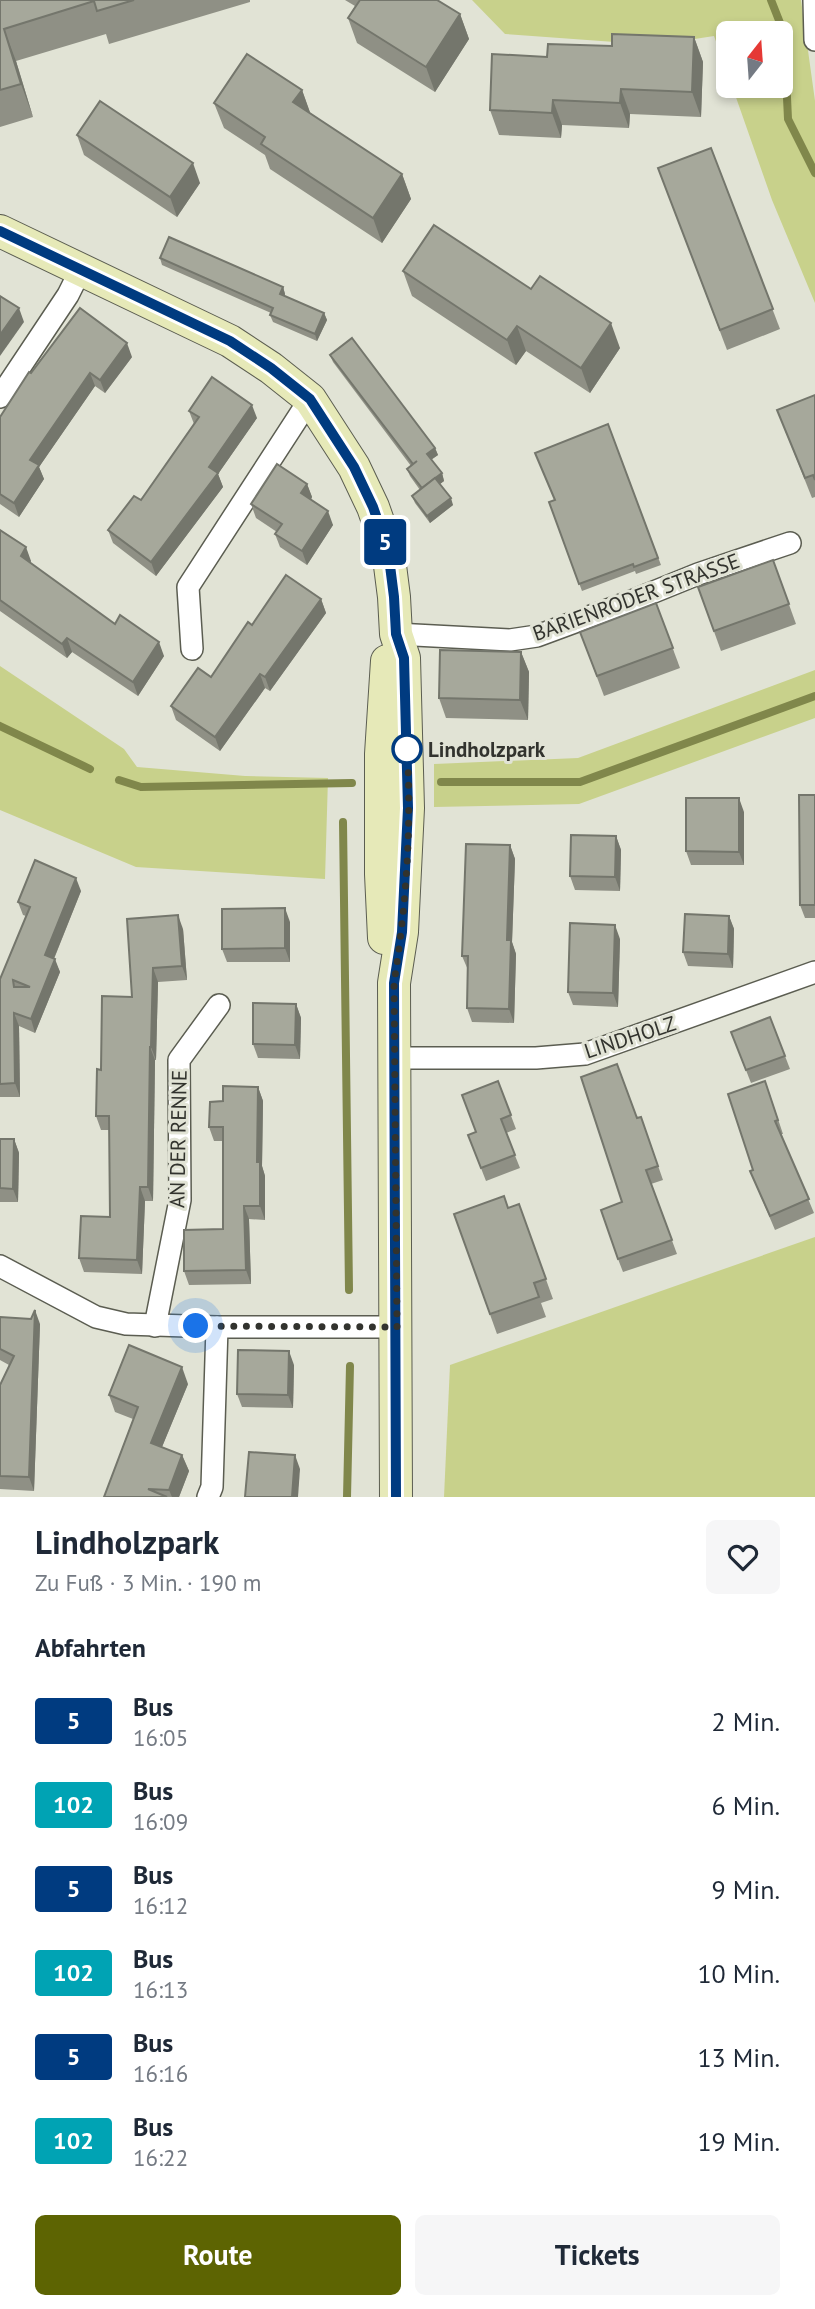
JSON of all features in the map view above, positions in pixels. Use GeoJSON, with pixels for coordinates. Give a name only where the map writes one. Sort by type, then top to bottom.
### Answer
{"type":"FeatureCollection","features":[{"type":"Feature","properties":{"kind":"main road"},"geometry":{"type":"LineString","coordinates":[[0,232],[230,341],[271,368],[310,399],[354,467],[373,507],[388,550],[396,634],[387,660],[381,754],[383,933],[394,983],[396,1497]]}},
{"type":"Feature","properties":{"kind":"street"},"geometry":{"type":"LineString","coordinates":[[814,0],[815,40]]}},
{"type":"Feature","properties":{"kind":"street"},"geometry":{"type":"LineString","coordinates":[[0,397],[68,295],[80,271]]}},
{"type":"Feature","properties":{"kind":"street"},"geometry":{"type":"LineString","coordinates":[[192,649],[188,587],[310,399]]}},
{"type":"Feature","properties":{"kind":"street","name":"BARIENRODER STRASSE"},"geometry":{"type":"LineString","coordinates":[[396,634],[510,640],[537,636],[698,574],[790,543]]}},
{"type":"Feature","properties":{"kind":"street","name":"LINDHOLZ"},"geometry":{"type":"LineString","coordinates":[[395,1058],[536,1058],[585,1054],[815,972]]}},
{"type":"Feature","properties":{"kind":"street","name":"AN DER RENNE"},"geometry":{"type":"LineString","coordinates":[[155,1326],[180,1200],[179,1060],[219,1005]]}},
{"type":"Feature","properties":{"kind":"street"},"geometry":{"type":"LineString","coordinates":[[0,1266],[96,1317],[127,1324],[397,1327]]}},
{"type":"Feature","properties":{"kind":"street"},"geometry":{"type":"LineString","coordinates":[[208,1497],[212,1487],[217,1327]]}},
{"type":"Feature","properties":{"kind":"green space"},"geometry":{"type":"Polygon","coordinates":[[[472,0],[801,0],[815,101],[815,303],[772,200],[736,98],[793,98],[793,21],[716,21],[716,41],[714,36],[656,45],[505,34],[472,0]]]}},
{"type":"Feature","properties":{"kind":"green space"},"geometry":{"type":"Polygon","coordinates":[[[0,666],[124,749],[137,767],[245,776],[328,778],[325,879],[136,867],[0,810],[0,666]]]}},
{"type":"Feature","properties":{"kind":"green space"},"geometry":{"type":"Polygon","coordinates":[[[815,670],[815,718],[579,804],[434,807],[434,764],[578,758],[815,670]]]}},
{"type":"Feature","properties":{"kind":"green space"},"geometry":{"type":"Polygon","coordinates":[[[815,1237],[815,1497],[444,1497],[450,1365],[815,1237]]]}},
{"type":"Feature","properties":{"kind":"building"},"geometry":{"type":"Polygon","coordinates":[[[0,0],[134,0],[97,11],[94,1],[4,29],[21,84],[0,90],[0,0]]]}},
{"type":"Feature","properties":{"kind":"building"},"geometry":{"type":"Polygon","coordinates":[[[360,0],[437,0],[460,14],[426,67],[348,18],[360,0]]]}},
{"type":"Feature","properties":{"kind":"building"},"geometry":{"type":"Polygon","coordinates":[[[612,34],[694,37],[692,92],[621,89],[620,103],[553,100],[552,113],[490,110],[492,54],[547,57],[548,44],[612,46],[612,34]]]}},
{"type":"Feature","properties":{"kind":"building"},"geometry":{"type":"Polygon","coordinates":[[[247,54],[302,90],[293,102],[402,174],[373,218],[261,144],[265,137],[214,103],[247,54]]]}},
{"type":"Feature","properties":{"kind":"building"},"geometry":{"type":"Polygon","coordinates":[[[100,101],[193,163],[170,197],[77,135],[100,101]]]}},
{"type":"Feature","properties":{"kind":"building"},"geometry":{"type":"Polygon","coordinates":[[[711,148],[773,309],[720,330],[658,168],[711,148]]]}},
{"type":"Feature","properties":{"kind":"building"},"geometry":{"type":"Polygon","coordinates":[[[434,225],[531,289],[540,276],[611,323],[581,368],[517,326],[507,340],[403,271],[434,225]]]}},
{"type":"Feature","properties":{"kind":"building"},"geometry":{"type":"Polygon","coordinates":[[[169,237],[283,287],[280,294],[324,313],[315,334],[270,315],[273,308],[160,258],[169,237]]]}},
{"type":"Feature","properties":{"kind":"building"},"geometry":{"type":"Polygon","coordinates":[[[0,296],[19,308],[0,335],[0,296]]]}},
{"type":"Feature","properties":{"kind":"building"},"geometry":{"type":"Polygon","coordinates":[[[80,308],[127,343],[100,380],[90,373],[30,460],[39,465],[14,503],[0,494],[0,417],[29,372],[31,373],[80,308]]]}},
{"type":"Feature","properties":{"kind":"building"},"geometry":{"type":"Polygon","coordinates":[[[352,338],[435,448],[427,454],[442,473],[422,488],[407,469],[417,461],[413,464],[330,355],[352,338]]]}},
{"type":"Feature","properties":{"kind":"building"},"geometry":{"type":"Polygon","coordinates":[[[212,377],[252,405],[209,467],[218,473],[151,562],[108,530],[134,496],[141,500],[199,417],[189,411],[212,377]]]}},
{"type":"Feature","properties":{"kind":"building"},"geometry":{"type":"Polygon","coordinates":[[[815,395],[815,480],[813,475],[805,478],[777,410],[815,395]]]}},
{"type":"Feature","properties":{"kind":"building"},"geometry":{"type":"Polygon","coordinates":[[[608,424],[658,558],[634,567],[633,564],[579,584],[549,502],[555,500],[535,453],[608,424]]]}},
{"type":"Feature","properties":{"kind":"building"},"geometry":{"type":"Polygon","coordinates":[[[277,464],[307,484],[301,493],[328,511],[302,551],[275,534],[282,524],[251,504],[277,464]]]}},
{"type":"Feature","properties":{"kind":"building"},"geometry":{"type":"Polygon","coordinates":[[[435,478],[451,498],[427,516],[412,496],[435,478]]]}},
{"type":"Feature","properties":{"kind":"building"},"geometry":{"type":"Polygon","coordinates":[[[0,530],[26,547],[21,556],[115,624],[120,615],[159,642],[133,682],[67,638],[62,644],[0,600],[0,530]]]}},
{"type":"Feature","properties":{"kind":"building"},"geometry":{"type":"Polygon","coordinates":[[[773,560],[789,604],[714,631],[698,587],[773,560]]]}},
{"type":"Feature","properties":{"kind":"building"},"geometry":{"type":"Polygon","coordinates":[[[286,575],[321,599],[265,677],[260,674],[215,737],[171,706],[198,668],[211,677],[248,622],[252,625],[286,575]]]}},
{"type":"Feature","properties":{"kind":"building"},"geometry":{"type":"Polygon","coordinates":[[[656,603],[673,648],[597,676],[580,632],[656,603]]]}},
{"type":"Feature","properties":{"kind":"building"},"geometry":{"type":"Polygon","coordinates":[[[440,650],[521,652],[520,700],[439,698],[440,650]]]}},
{"type":"Feature","properties":{"kind":"building"},"geometry":{"type":"Polygon","coordinates":[[[799,795],[815,795],[815,905],[800,905],[799,795]]]}},
{"type":"Feature","properties":{"kind":"building"},"geometry":{"type":"Polygon","coordinates":[[[686,798],[739,798],[739,852],[686,851],[686,798]]]}},
{"type":"Feature","properties":{"kind":"building"},"geometry":{"type":"Polygon","coordinates":[[[571,835],[616,836],[615,877],[570,876],[571,835]]]}},
{"type":"Feature","properties":{"kind":"building"},"geometry":{"type":"Polygon","coordinates":[[[466,844],[510,845],[507,940],[511,940],[509,1009],[467,1008],[468,956],[462,956],[466,844]]]}},
{"type":"Feature","properties":{"kind":"building"},"geometry":{"type":"Polygon","coordinates":[[[35,860],[76,878],[45,955],[55,959],[31,1019],[14,1013],[15,1083],[0,1084],[0,979],[30,907],[18,902],[35,860]],[[13,980],[14,987],[30,987],[13,980]]]}},
{"type":"Feature","properties":{"kind":"building"},"geometry":{"type":"Polygon","coordinates":[[[285,908],[285,948],[222,949],[222,909],[285,908]]]}},
{"type":"Feature","properties":{"kind":"building"},"geometry":{"type":"Polygon","coordinates":[[[685,914],[729,916],[728,954],[683,952],[685,914]]]}},
{"type":"Feature","properties":{"kind":"building"},"geometry":{"type":"Polygon","coordinates":[[[178,915],[182,966],[153,968],[148,1187],[140,1187],[137,1260],[79,1258],[81,1216],[110,1217],[109,1116],[96,1116],[97,1069],[101,1070],[102,996],[132,997],[127,919],[178,915]]]}},
{"type":"Feature","properties":{"kind":"building"},"geometry":{"type":"Polygon","coordinates":[[[570,923],[615,925],[613,993],[568,992],[570,923]]]}},
{"type":"Feature","properties":{"kind":"building"},"geometry":{"type":"Polygon","coordinates":[[[253,1003],[296,1004],[295,1045],[253,1044],[253,1003]]]}},
{"type":"Feature","properties":{"kind":"building"},"geometry":{"type":"Polygon","coordinates":[[[770,1017],[785,1056],[746,1070],[731,1032],[770,1017]]]}},
{"type":"Feature","properties":{"kind":"building"},"geometry":{"type":"Polygon","coordinates":[[[617,1064],[637,1118],[641,1117],[658,1166],[646,1170],[672,1240],[618,1259],[601,1210],[622,1202],[581,1077],[617,1064]]]}},
{"type":"Feature","properties":{"kind":"building"},"geometry":{"type":"Polygon","coordinates":[[[498,1081],[511,1115],[501,1119],[515,1155],[481,1168],[468,1135],[476,1132],[462,1095],[498,1081]]]}},
{"type":"Feature","properties":{"kind":"building"},"geometry":{"type":"Polygon","coordinates":[[[765,1081],[778,1120],[775,1121],[809,1199],[770,1216],[750,1171],[753,1170],[728,1094],[765,1081]]]}},
{"type":"Feature","properties":{"kind":"building"},"geometry":{"type":"Polygon","coordinates":[[[223,1086],[258,1087],[257,1162],[260,1162],[260,1206],[244,1206],[246,1270],[184,1271],[184,1230],[223,1229],[223,1127],[209,1127],[210,1102],[223,1101],[223,1086]]]}},
{"type":"Feature","properties":{"kind":"building"},"geometry":{"type":"Polygon","coordinates":[[[0,1139],[14,1139],[13,1189],[0,1188],[0,1139]]]}},
{"type":"Feature","properties":{"kind":"building"},"geometry":{"type":"Polygon","coordinates":[[[504,1196],[508,1208],[519,1204],[546,1279],[534,1283],[539,1297],[490,1314],[454,1214],[504,1196]]]}},
{"type":"Feature","properties":{"kind":"building"},"geometry":{"type":"Polygon","coordinates":[[[35,1310],[29,1477],[0,1476],[0,1385],[14,1356],[0,1349],[0,1317],[31,1319],[35,1310]]]}},
{"type":"Feature","properties":{"kind":"building"},"geometry":{"type":"Polygon","coordinates":[[[129,1345],[182,1367],[151,1443],[182,1455],[169,1490],[148,1489],[167,1497],[104,1497],[138,1407],[109,1395],[129,1345]]]}},
{"type":"Feature","properties":{"kind":"building"},"geometry":{"type":"Polygon","coordinates":[[[238,1350],[289,1351],[288,1395],[237,1394],[238,1350]]]}},
{"type":"Feature","properties":{"kind":"building"},"geometry":{"type":"Polygon","coordinates":[[[249,1452],[295,1455],[292,1497],[245,1497],[249,1452]]]}},
{"type":"Feature","properties":{"kind":"waterway"},"geometry":{"type":"LineString","coordinates":[[771,0],[784,33],[788,119],[815,173]]}},
{"type":"Feature","properties":{"kind":"waterway"},"geometry":{"type":"LineString","coordinates":[[441,782],[580,782],[815,696]]}},
{"type":"Feature","properties":{"kind":"waterway"},"geometry":{"type":"LineString","coordinates":[[0,726],[90,769]]}},
{"type":"Feature","properties":{"kind":"waterway"},"geometry":{"type":"LineString","coordinates":[[119,780],[141,787],[352,783]]}},
{"type":"Feature","properties":{"kind":"waterway"},"geometry":{"type":"LineString","coordinates":[[343,822],[349,1290]]}},
{"type":"Feature","properties":{"kind":"waterway"},"geometry":{"type":"LineString","coordinates":[[347,1497],[350,1366]]}},
{"type":"Feature","properties":{"kind":"bus line","name":"5"},"geometry":{"type":"LineString","coordinates":[[0,231],[230,341],[295,386],[310,399],[354,467],[373,507],[388,550],[396,634],[404,658],[408,808],[402,932],[394,983],[396,1497]]}},
{"type":"Feature","properties":{"kind":"place","name":"Lindholzpark"},"geometry":{"type":"Point","coordinates":[407,749]}},
{"type":"Feature","properties":{"kind":"route"},"geometry":{"type":"LineString","coordinates":[[196,1326],[397,1327],[394,983],[402,932],[408,808],[407,749]]}}]}
